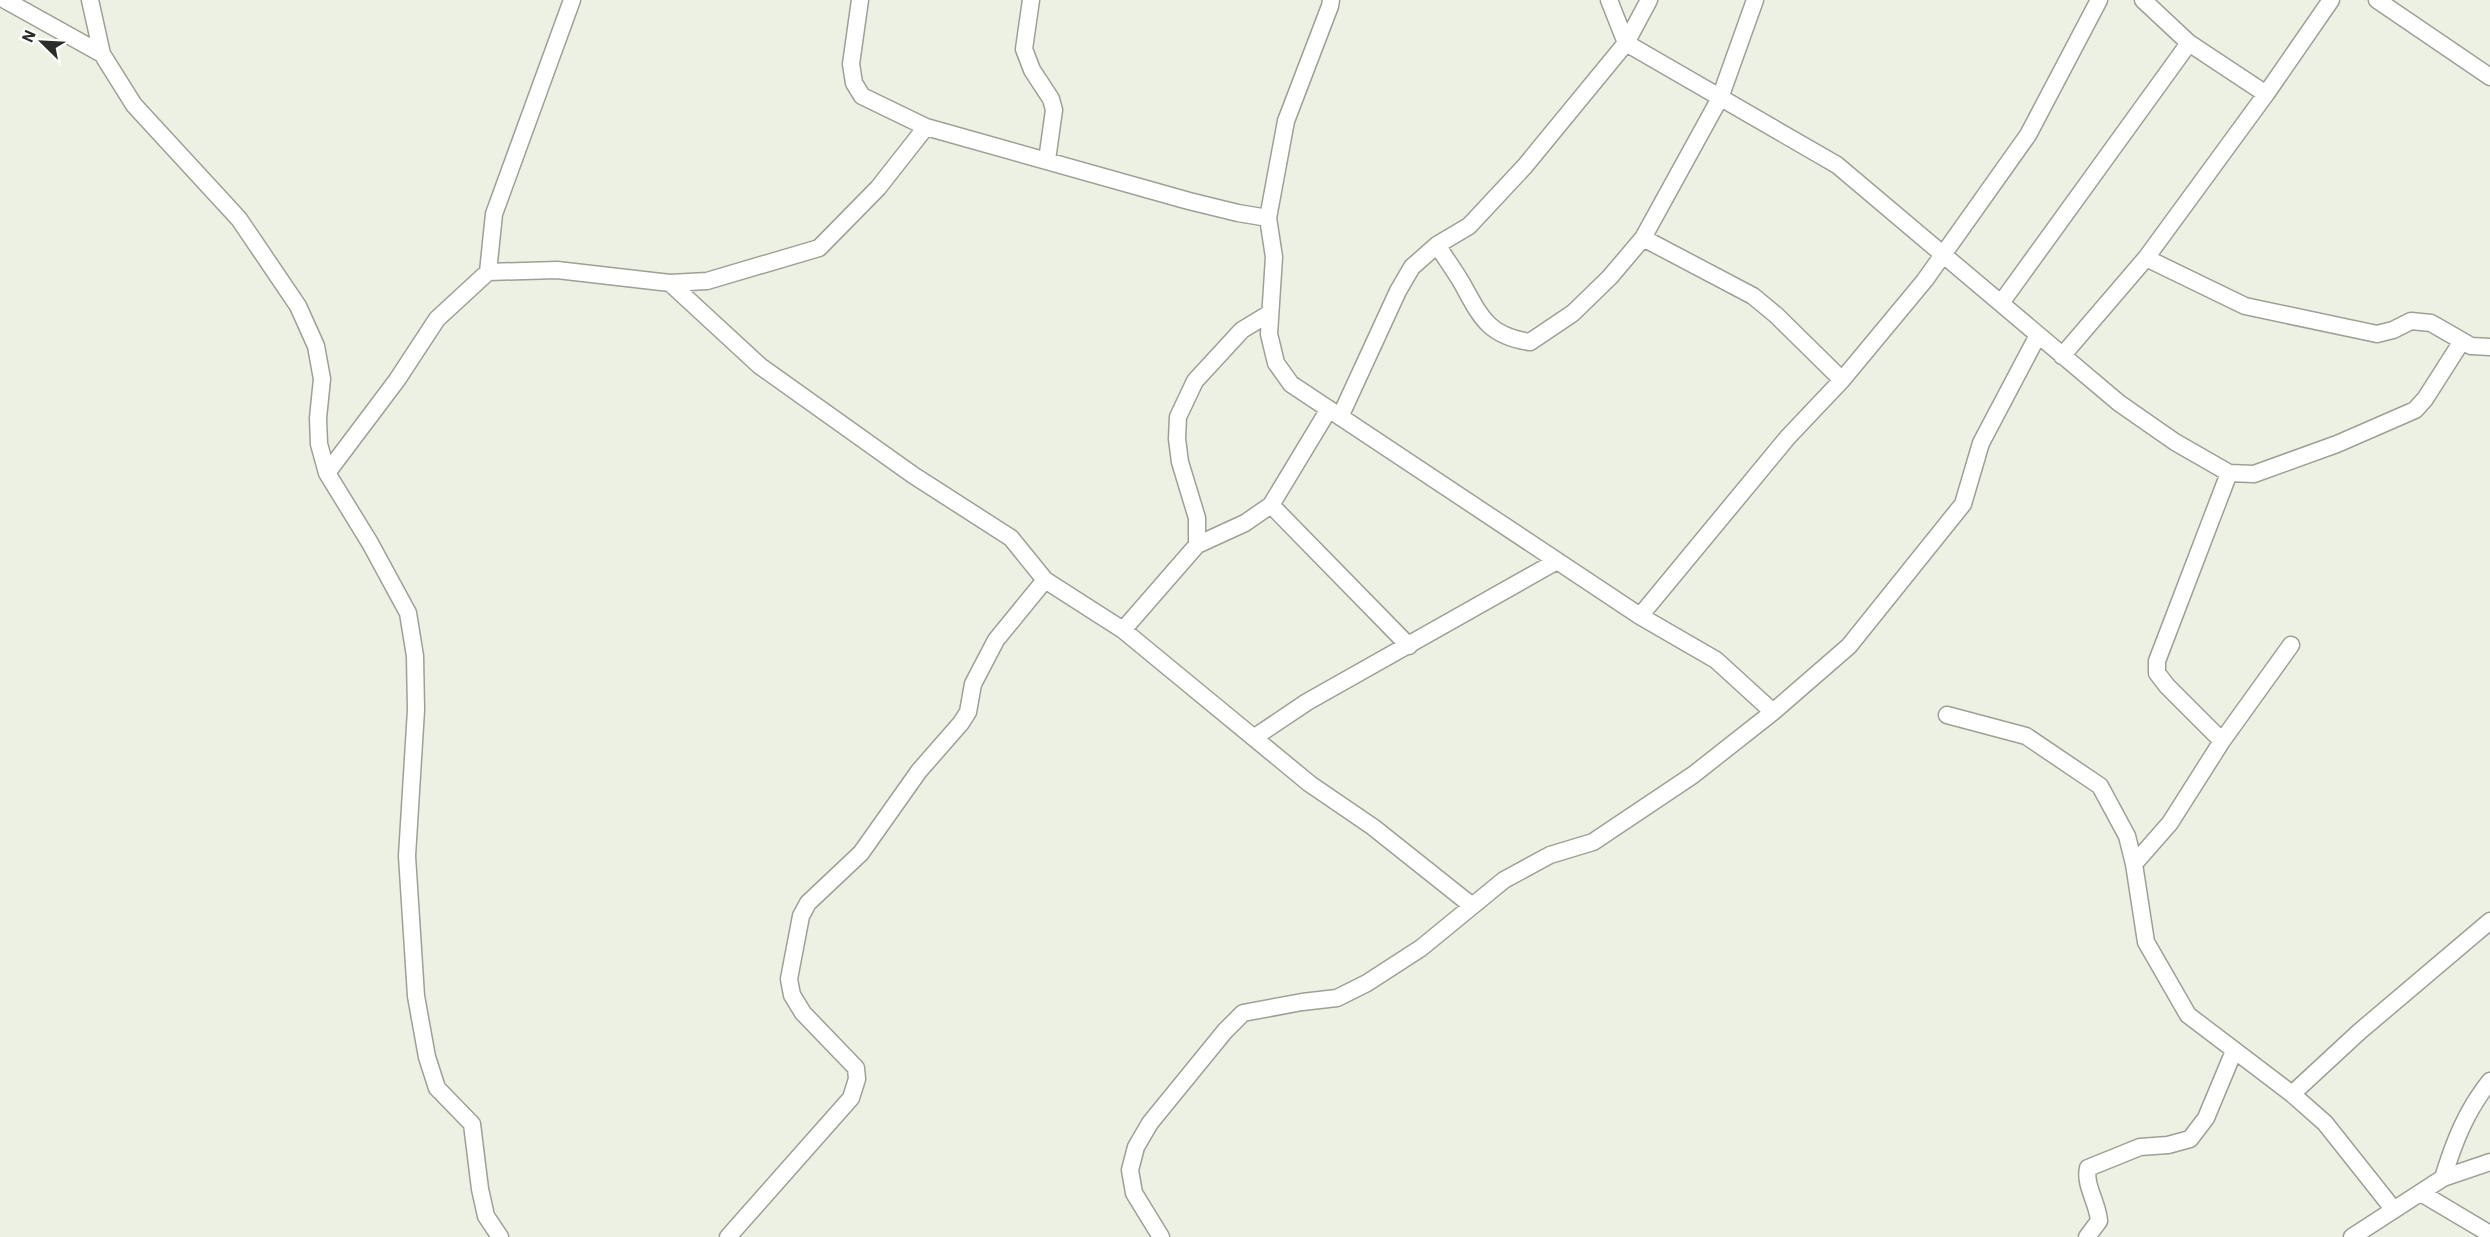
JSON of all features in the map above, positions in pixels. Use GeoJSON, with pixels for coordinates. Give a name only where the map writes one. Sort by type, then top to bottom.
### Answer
{"type":"FeatureCollection","features":[{"type":"Feature","properties":{"kind":"street"},"geometry":{"type":"LineString","coordinates":[[4,0],[102,54]]}},
{"type":"Feature","properties":{"kind":"street"},"geometry":{"type":"LineString","coordinates":[[90,0],[102,54],[134,105],[239,219],[298,306],[316,346],[322,379],[318,418],[319,444],[327,473],[370,543],[408,613],[415,656],[416,710],[407,856],[416,996],[427,1058],[437,1088],[472,1124],[480,1189],[486,1216],[493,1233]]}},
{"type":"Feature","properties":{"kind":"street"},"geometry":{"type":"LineString","coordinates":[[488,272],[494,214],[572,0]]}},
{"type":"Feature","properties":{"kind":"street"},"geometry":{"type":"LineString","coordinates":[[860,0],[851,64],[854,83],[862,96],[926,127],[1189,201],[1268,218]]}},
{"type":"Feature","properties":{"kind":"street"},"geometry":{"type":"LineString","coordinates":[[1031,0],[1024,49],[1032,70],[1051,99],[1054,110],[1047,160]]}},
{"type":"Feature","properties":{"kind":"street"},"geometry":{"type":"LineString","coordinates":[[1331,0],[1286,121],[1268,218],[1274,257],[1269,334],[1276,363],[1292,384],[1640,616],[1716,660],[1773,712]]}},
{"type":"Feature","properties":{"kind":"street"},"geometry":{"type":"LineString","coordinates":[[1609,0],[1626,43],[1837,165],[2119,403],[2175,442],[2229,473],[2254,474],[2337,444],[2415,410],[2425,399],[2462,341]]}},
{"type":"Feature","properties":{"kind":"street"},"geometry":{"type":"LineString","coordinates":[[1123,630],[1197,545],[1245,523],[1271,505],[1335,413],[1412,267],[1437,245],[1469,226],[1524,166],[1626,43],[1649,0]]}},
{"type":"Feature","properties":{"kind":"street"},"geometry":{"type":"LineString","coordinates":[[1437,245],[1474,309],[1485,322],[1513,340],[1530,342],[1573,313],[1610,277],[1643,238],[1720,98],[1755,0]]}},
{"type":"Feature","properties":{"kind":"street"},"geometry":{"type":"LineString","coordinates":[[1640,616],[1788,437],[1842,380],[1925,280],[2028,135],[2099,0]]}},
{"type":"Feature","properties":{"kind":"street"},"geometry":{"type":"LineString","coordinates":[[2143,0],[2189,43],[2266,94]]}},
{"type":"Feature","properties":{"kind":"street"},"geometry":{"type":"LineString","coordinates":[[2062,356],[2146,258],[2266,94],[2331,0]]}},
{"type":"Feature","properties":{"kind":"street"},"geometry":{"type":"LineString","coordinates":[[2377,0],[2489,74]]}},
{"type":"Feature","properties":{"kind":"street"},"geometry":{"type":"LineString","coordinates":[[2001,303],[2189,43]]}},
{"type":"Feature","properties":{"kind":"street"},"geometry":{"type":"LineString","coordinates":[[327,473],[397,380],[437,319],[488,272],[557,270],[670,283],[707,281],[819,248],[878,188],[926,127]]}},
{"type":"Feature","properties":{"kind":"street"},"geometry":{"type":"LineString","coordinates":[[1643,238],[1753,297],[1776,315],[1842,380]]}},
{"type":"Feature","properties":{"kind":"street"},"geometry":{"type":"LineString","coordinates":[[2146,258],[2245,306],[2377,334],[2393,330],[2411,321],[2431,323],[2470,346],[2490,347]]}},
{"type":"Feature","properties":{"kind":"street"},"geometry":{"type":"LineString","coordinates":[[670,283],[760,366],[913,475],[1011,538],[1045,580],[1123,630],[1310,784],[1373,827],[1472,905]]}},
{"type":"Feature","properties":{"kind":"street"},"geometry":{"type":"LineString","coordinates":[[1197,545],[1197,518],[1180,462],[1178,417],[1195,381],[1242,330],[1270,313]]}},
{"type":"Feature","properties":{"kind":"street"},"geometry":{"type":"LineString","coordinates":[[1161,1237],[1134,1193],[1130,1170],[1136,1147],[1150,1123],[1225,1031],[1243,1013],[1337,998],[1367,983],[1420,948],[1504,880],[1550,855],[1593,842],[1693,775],[1773,712],[1849,646],[1963,504],[1982,443],[2038,335]]}},
{"type":"Feature","properties":{"kind":"street"},"geometry":{"type":"LineString","coordinates":[[2222,741],[2167,686],[2157,673],[2157,661],[2229,473]]}},
{"type":"Feature","properties":{"kind":"street"},"geometry":{"type":"LineString","coordinates":[[1271,505],[1409,646]]}},
{"type":"Feature","properties":{"kind":"street"},"geometry":{"type":"LineString","coordinates":[[1255,737],[1307,702],[1557,561]]}},
{"type":"Feature","properties":{"kind":"street"},"geometry":{"type":"LineString","coordinates":[[728,1237],[834,1119],[851,1098],[857,1079],[856,1068],[803,1013],[792,995],[789,979],[801,916],[808,903],[861,853],[920,771],[961,723],[968,712],[974,684],[996,640],[1045,580]]}},
{"type":"Feature","properties":{"kind":"street"},"geometry":{"type":"LineString","coordinates":[[2134,864],[2170,823],[2222,741],[2292,645]]}},
{"type":"Feature","properties":{"kind":"street"},"geometry":{"type":"LineString","coordinates":[[1947,715],[2026,736],[2100,786],[2127,836],[2134,864],[2146,942],[2188,1015],[2292,1094],[2325,1123],[2394,1209]]}},
{"type":"Feature","properties":{"kind":"street"},"geometry":{"type":"LineString","coordinates":[[2292,1094],[2359,1032],[2490,921]]}},
{"type":"Feature","properties":{"kind":"street"},"geometry":{"type":"LineString","coordinates":[[2086,1237],[2099,1221],[2098,1211],[2086,1176],[2088,1168],[2140,1147],[2168,1145],[2190,1139],[2206,1118],[2234,1051]]}},
{"type":"Feature","properties":{"kind":"street"},"geometry":{"type":"LineString","coordinates":[[2443,1178],[2456,1138],[2474,1101],[2490,1081]]}},
{"type":"Feature","properties":{"kind":"street"},"geometry":{"type":"LineString","coordinates":[[2352,1237],[2443,1178],[2490,1162]]}},
{"type":"Feature","properties":{"kind":"street"},"geometry":{"type":"LineString","coordinates":[[2421,1193],[2490,1234]]}}]}
